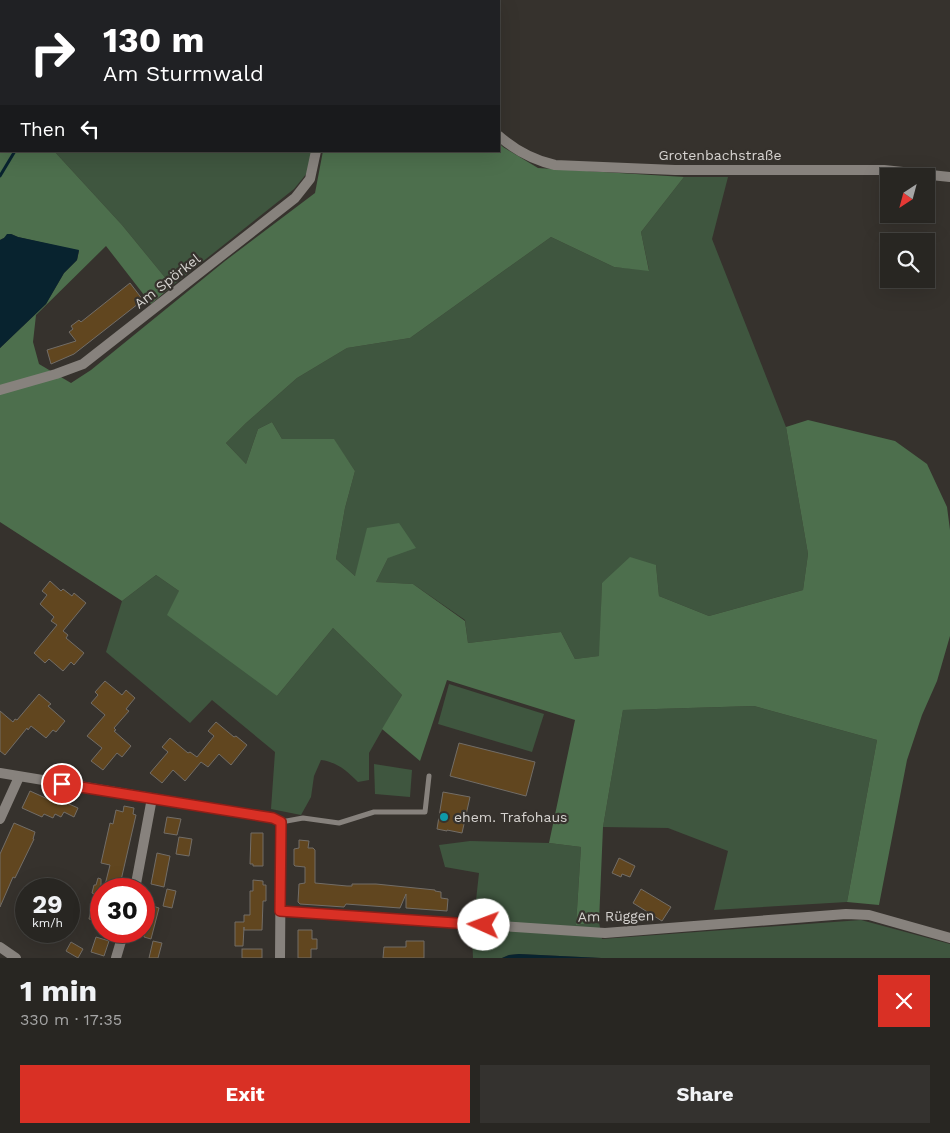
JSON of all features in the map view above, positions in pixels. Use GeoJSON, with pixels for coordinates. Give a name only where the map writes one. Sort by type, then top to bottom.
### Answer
{"type":"FeatureCollection","features":[{"type":"Feature","properties":{"kind":"street","name":"Grotenbachstraße"},"geometry":{"type":"LineString","coordinates":[[500,137],[524,155],[540,162],[555,165],[675,170],[884,170],[950,177]]}},
{"type":"Feature","properties":{"kind":"street","name":"Am Spörkel"},"geometry":{"type":"LineString","coordinates":[[0,390],[84,364],[295,198],[310,179],[316,152]]}},
{"type":"Feature","properties":{"kind":"street"},"geometry":{"type":"LineString","coordinates":[[0,773],[273,818],[281,822],[280,958]]}},
{"type":"Feature","properties":{"kind":"street"},"geometry":{"type":"LineString","coordinates":[[0,819],[19,777]]}},
{"type":"Feature","properties":{"kind":"street"},"geometry":{"type":"LineString","coordinates":[[137,878],[152,798]]}},
{"type":"Feature","properties":{"kind":"street","name":"Am Rüggen"},"geometry":{"type":"LineString","coordinates":[[280,911],[605,933],[846,914],[869,914],[950,938]]}},
{"type":"Feature","properties":{"kind":"street"},"geometry":{"type":"LineString","coordinates":[[116,958],[120,943]]}},
{"type":"Feature","properties":{"kind":"street"},"geometry":{"type":"LineString","coordinates":[[0,947],[16,958]]}},
{"type":"Feature","properties":{"kind":"lane"},"geometry":{"type":"LineString","coordinates":[[281,822],[303,818],[339,823],[374,812],[425,812],[429,776]]}},
{"type":"Feature","properties":{"kind":"green space"},"geometry":{"type":"Polygon","coordinates":[[[500,144],[538,168],[684,177],[641,232],[649,271],[614,267],[551,237],[410,338],[347,348],[297,378],[226,443],[246,464],[258,429],[272,422],[282,439],[334,439],[355,471],[345,508],[336,559],[355,576],[367,528],[399,523],[416,548],[388,558],[376,582],[413,584],[465,621],[468,643],[561,632],[575,659],[599,656],[602,583],[630,557],[656,565],[659,596],[709,616],[803,590],[808,554],[786,427],[808,420],[895,441],[927,464],[947,507],[950,530],[950,636],[937,681],[922,715],[907,760],[879,905],[847,902],[877,740],[754,706],[623,710],[603,827],[599,922],[576,925],[581,847],[549,843],[575,720],[447,680],[420,761],[382,729],[402,695],[333,628],[277,696],[167,615],[179,591],[156,575],[122,601],[0,522],[0,348],[46,304],[64,273],[77,260],[79,251],[11,234],[0,240],[0,152],[55,152],[122,225],[172,286],[151,304],[106,246],[36,315],[33,342],[39,364],[71,383],[91,370],[225,261],[315,193],[323,152],[500,152],[500,144]]]}},
{"type":"Feature","properties":{"kind":"green space"},"geometry":{"type":"Polygon","coordinates":[[[55,152],[312,152],[307,173],[294,189],[172,286],[122,225],[55,152]]]}},
{"type":"Feature","properties":{"kind":"green space"},"geometry":{"type":"Polygon","coordinates":[[[684,177],[728,177],[712,239],[786,427],[808,554],[803,590],[709,616],[659,596],[656,565],[602,583],[600,656],[575,659],[561,632],[468,643],[465,620],[413,584],[376,582],[388,558],[399,523],[355,576],[336,559],[345,508],[355,471],[334,440],[282,439],[272,422],[258,429],[246,464],[226,443],[297,378],[347,348],[410,338],[551,237],[614,267],[649,270],[641,232],[684,177]]]}},
{"type":"Feature","properties":{"kind":"green space"},"geometry":{"type":"Polygon","coordinates":[[[156,575],[179,591],[277,696],[333,628],[402,695],[369,753],[369,780],[358,782],[341,768],[321,760],[314,776],[311,797],[301,815],[271,809],[275,752],[212,700],[190,723],[106,652],[122,601],[156,575]]]}},
{"type":"Feature","properties":{"kind":"green space"},"geometry":{"type":"Polygon","coordinates":[[[449,684],[544,714],[532,752],[438,724],[449,684]]]}},
{"type":"Feature","properties":{"kind":"green space"},"geometry":{"type":"Polygon","coordinates":[[[754,706],[877,740],[847,902],[714,910],[728,851],[668,828],[603,827],[623,710],[754,706]]]}},
{"type":"Feature","properties":{"kind":"green space"},"geometry":{"type":"Polygon","coordinates":[[[374,764],[412,770],[410,797],[375,794],[374,764]]]}},
{"type":"Feature","properties":{"kind":"green space"},"geometry":{"type":"Polygon","coordinates":[[[470,841],[549,843],[581,847],[576,925],[599,922],[602,939],[861,920],[950,944],[950,958],[601,958],[519,954],[502,958],[473,958],[472,937],[479,873],[445,867],[439,845],[470,841]]]}},
{"type":"Feature","properties":{"kind":"water"},"geometry":{"type":"Polygon","coordinates":[[[7,234],[79,250],[77,260],[64,273],[46,304],[0,348],[0,240],[7,234]]]}},
{"type":"Feature","properties":{"kind":"water"},"geometry":{"type":"Polygon","coordinates":[[[519,954],[601,958],[502,958],[519,954]]]}},
{"type":"Feature","properties":{"kind":"building"},"geometry":{"type":"Polygon","coordinates":[[[130,283],[143,300],[74,354],[51,364],[47,350],[76,341],[69,332],[73,329],[71,326],[79,320],[81,322],[130,283]]]}},
{"type":"Feature","properties":{"kind":"building"},"geometry":{"type":"Polygon","coordinates":[[[50,581],[61,591],[63,589],[72,596],[74,593],[86,603],[63,631],[68,635],[66,638],[84,653],[74,665],[71,662],[63,671],[49,659],[45,663],[34,653],[57,625],[51,621],[54,617],[40,604],[47,595],[42,591],[50,581]]]}},
{"type":"Feature","properties":{"kind":"building"},"geometry":{"type":"Polygon","coordinates":[[[105,681],[122,695],[126,690],[135,698],[126,709],[129,711],[114,728],[116,730],[114,731],[131,746],[122,757],[117,753],[103,770],[91,761],[102,748],[87,736],[105,715],[91,703],[98,695],[95,692],[105,681]]]}},
{"type":"Feature","properties":{"kind":"building"},"geometry":{"type":"Polygon","coordinates":[[[39,694],[51,704],[48,706],[65,721],[56,732],[53,730],[46,738],[31,726],[28,730],[27,728],[5,755],[0,751],[0,711],[13,722],[15,719],[17,720],[39,694]]]}},
{"type":"Feature","properties":{"kind":"building"},"geometry":{"type":"Polygon","coordinates":[[[216,722],[247,745],[231,765],[219,754],[208,767],[201,762],[185,781],[173,770],[162,783],[150,773],[168,752],[162,747],[170,738],[188,753],[190,752],[197,757],[214,736],[208,731],[216,722]]]}},
{"type":"Feature","properties":{"kind":"building"},"geometry":{"type":"Polygon","coordinates":[[[459,743],[535,762],[526,796],[450,776],[459,743]]]}},
{"type":"Feature","properties":{"kind":"building"},"geometry":{"type":"Polygon","coordinates":[[[30,791],[59,804],[60,800],[78,808],[74,817],[64,812],[61,817],[55,814],[53,818],[44,814],[42,817],[22,808],[30,791]]]}},
{"type":"Feature","properties":{"kind":"building"},"geometry":{"type":"Polygon","coordinates":[[[443,792],[470,797],[462,833],[437,829],[443,792]]]}},
{"type":"Feature","properties":{"kind":"building"},"geometry":{"type":"Polygon","coordinates":[[[124,806],[134,808],[133,814],[136,815],[122,878],[107,878],[110,865],[101,863],[110,823],[113,824],[116,810],[123,812],[124,806]]]}},
{"type":"Feature","properties":{"kind":"building"},"geometry":{"type":"Polygon","coordinates":[[[167,817],[181,819],[177,835],[164,833],[167,817]]]}},
{"type":"Feature","properties":{"kind":"building"},"geometry":{"type":"Polygon","coordinates":[[[14,823],[35,832],[34,839],[15,878],[13,877],[0,907],[0,854],[14,823]]]}},
{"type":"Feature","properties":{"kind":"building"},"geometry":{"type":"Polygon","coordinates":[[[251,833],[263,833],[263,866],[253,866],[253,864],[250,864],[251,833]]]}},
{"type":"Feature","properties":{"kind":"building"},"geometry":{"type":"Polygon","coordinates":[[[179,837],[192,839],[189,856],[176,854],[179,837]]]}},
{"type":"Feature","properties":{"kind":"building"},"geometry":{"type":"Polygon","coordinates":[[[299,840],[309,841],[308,848],[315,850],[315,883],[347,886],[352,886],[352,884],[376,884],[435,890],[441,892],[441,898],[448,899],[447,911],[406,908],[406,894],[400,908],[346,904],[344,907],[300,904],[298,902],[299,884],[305,883],[305,867],[294,865],[294,849],[299,848],[299,840]]]}},
{"type":"Feature","properties":{"kind":"building"},"geometry":{"type":"Polygon","coordinates":[[[157,853],[170,856],[164,887],[155,885],[155,878],[152,878],[157,853]]]}},
{"type":"Feature","properties":{"kind":"building"},"geometry":{"type":"Polygon","coordinates":[[[619,858],[635,866],[630,877],[622,874],[621,877],[612,873],[619,858]]]}},
{"type":"Feature","properties":{"kind":"building"},"geometry":{"type":"Polygon","coordinates":[[[253,880],[263,881],[263,885],[266,885],[266,901],[263,901],[262,930],[244,930],[244,927],[243,946],[235,946],[235,922],[244,922],[244,915],[250,915],[250,891],[253,891],[253,880]]]}},
{"type":"Feature","properties":{"kind":"building"},"geometry":{"type":"Polygon","coordinates":[[[167,889],[176,891],[172,908],[163,906],[167,889]]]}},
{"type":"Feature","properties":{"kind":"building"},"geometry":{"type":"Polygon","coordinates":[[[641,889],[671,907],[662,921],[633,903],[641,889]]]}},
{"type":"Feature","properties":{"kind":"building"},"geometry":{"type":"Polygon","coordinates":[[[155,907],[159,908],[155,924],[155,907]]]}},
{"type":"Feature","properties":{"kind":"building"},"geometry":{"type":"Polygon","coordinates":[[[298,930],[312,930],[312,939],[317,939],[317,949],[311,949],[311,958],[298,958],[298,930]]]}},
{"type":"Feature","properties":{"kind":"building"},"geometry":{"type":"Polygon","coordinates":[[[155,941],[162,943],[158,958],[149,958],[153,943],[155,941]]]}},
{"type":"Feature","properties":{"kind":"building"},"geometry":{"type":"Polygon","coordinates":[[[406,941],[424,941],[424,958],[383,958],[384,947],[406,947],[406,941]]]}},
{"type":"Feature","properties":{"kind":"building"},"geometry":{"type":"Polygon","coordinates":[[[70,943],[83,949],[78,958],[66,951],[70,943]]]}},
{"type":"Feature","properties":{"kind":"building"},"geometry":{"type":"Polygon","coordinates":[[[94,943],[108,943],[104,956],[91,952],[94,943]]]}},
{"type":"Feature","properties":{"kind":"building"},"geometry":{"type":"Polygon","coordinates":[[[242,949],[262,949],[262,958],[242,958],[242,949]]]}},
{"type":"Feature","properties":{"kind":"waterway"},"geometry":{"type":"LineString","coordinates":[[0,176],[14,152]]}},
{"type":"Feature","properties":{"kind":"place","name":"ehem. Trafohaus"},"geometry":{"type":"Point","coordinates":[444,817]}},
{"type":"Feature","properties":{"kind":"route"},"geometry":{"type":"LineString","coordinates":[[62,784],[273,818],[281,822],[280,911],[484,925]]}}]}
